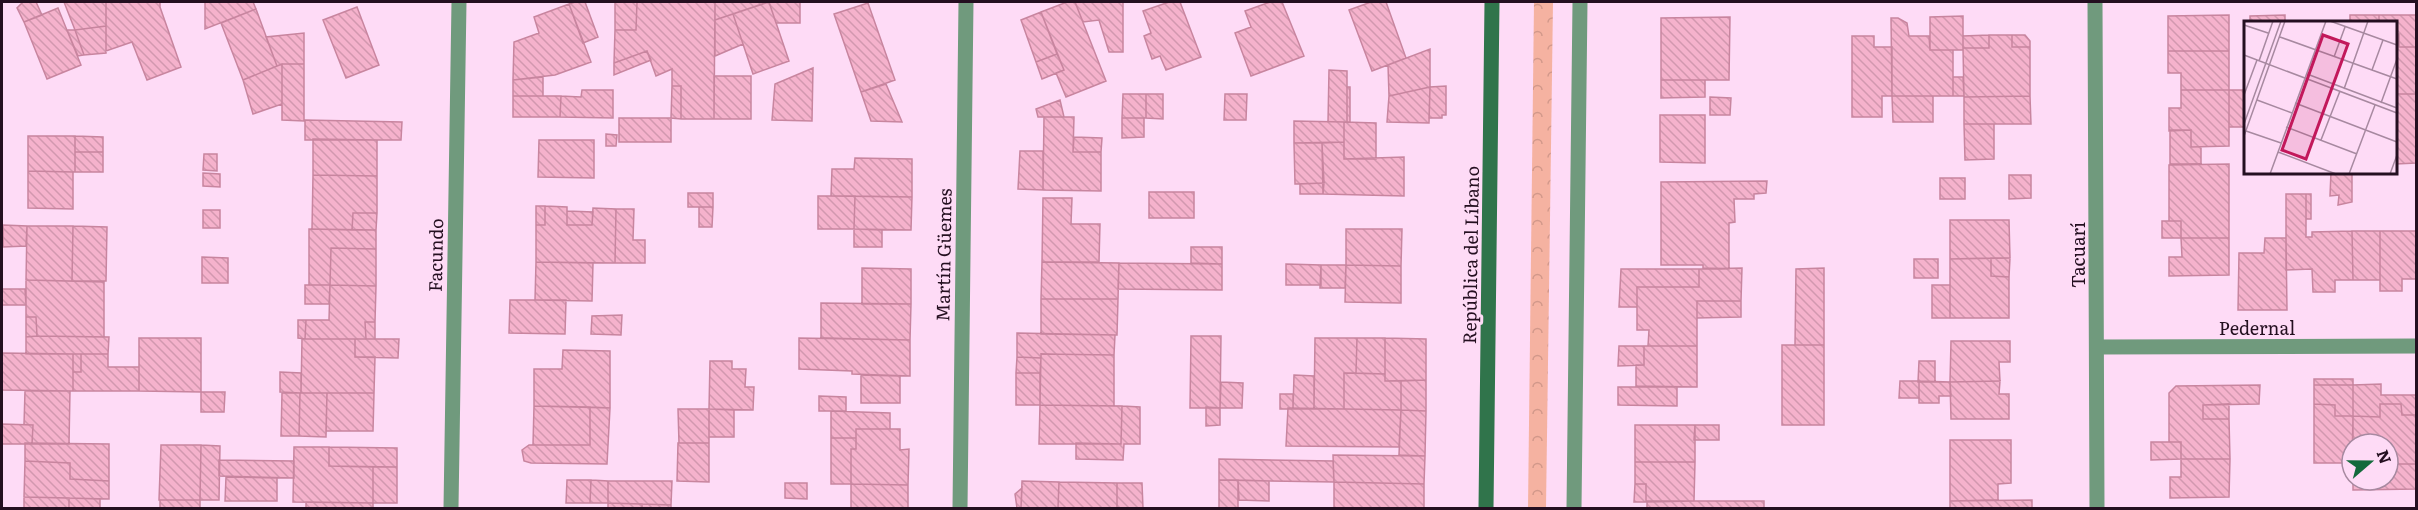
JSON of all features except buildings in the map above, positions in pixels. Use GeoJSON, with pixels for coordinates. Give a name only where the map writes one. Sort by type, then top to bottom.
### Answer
{"type":"FeatureCollection","features":[{"type":"Feature","properties":{"kind":"main road","name":"República del Líbano"},"geometry":{"type":"LineString","coordinates":[[1486,508],[1492,2]]}},
{"type":"Feature","properties":{"kind":"street","name":"Facundo"},"geometry":{"type":"LineString","coordinates":[[451,508],[459,2]]}},
{"type":"Feature","properties":{"kind":"street","name":"Martín Güemes"},"geometry":{"type":"LineString","coordinates":[[960,508],[966,2]]}},
{"type":"Feature","properties":{"kind":"street"},"geometry":{"type":"LineString","coordinates":[[1574,508],[1580,2]]}},
{"type":"Feature","properties":{"kind":"street","name":"Tacuarí"},"geometry":{"type":"LineString","coordinates":[[2095,2],[2097,508]]}},
{"type":"Feature","properties":{"kind":"street","name":"Pedernal"},"geometry":{"type":"LineString","coordinates":[[2097,347],[2416,346]]}},
{"type":"Feature","properties":{"kind":"green space"},"geometry":{"type":"Polygon","coordinates":[[[1534,2],[1553,2],[1546,508],[1528,508],[1534,2]]]}}]}
